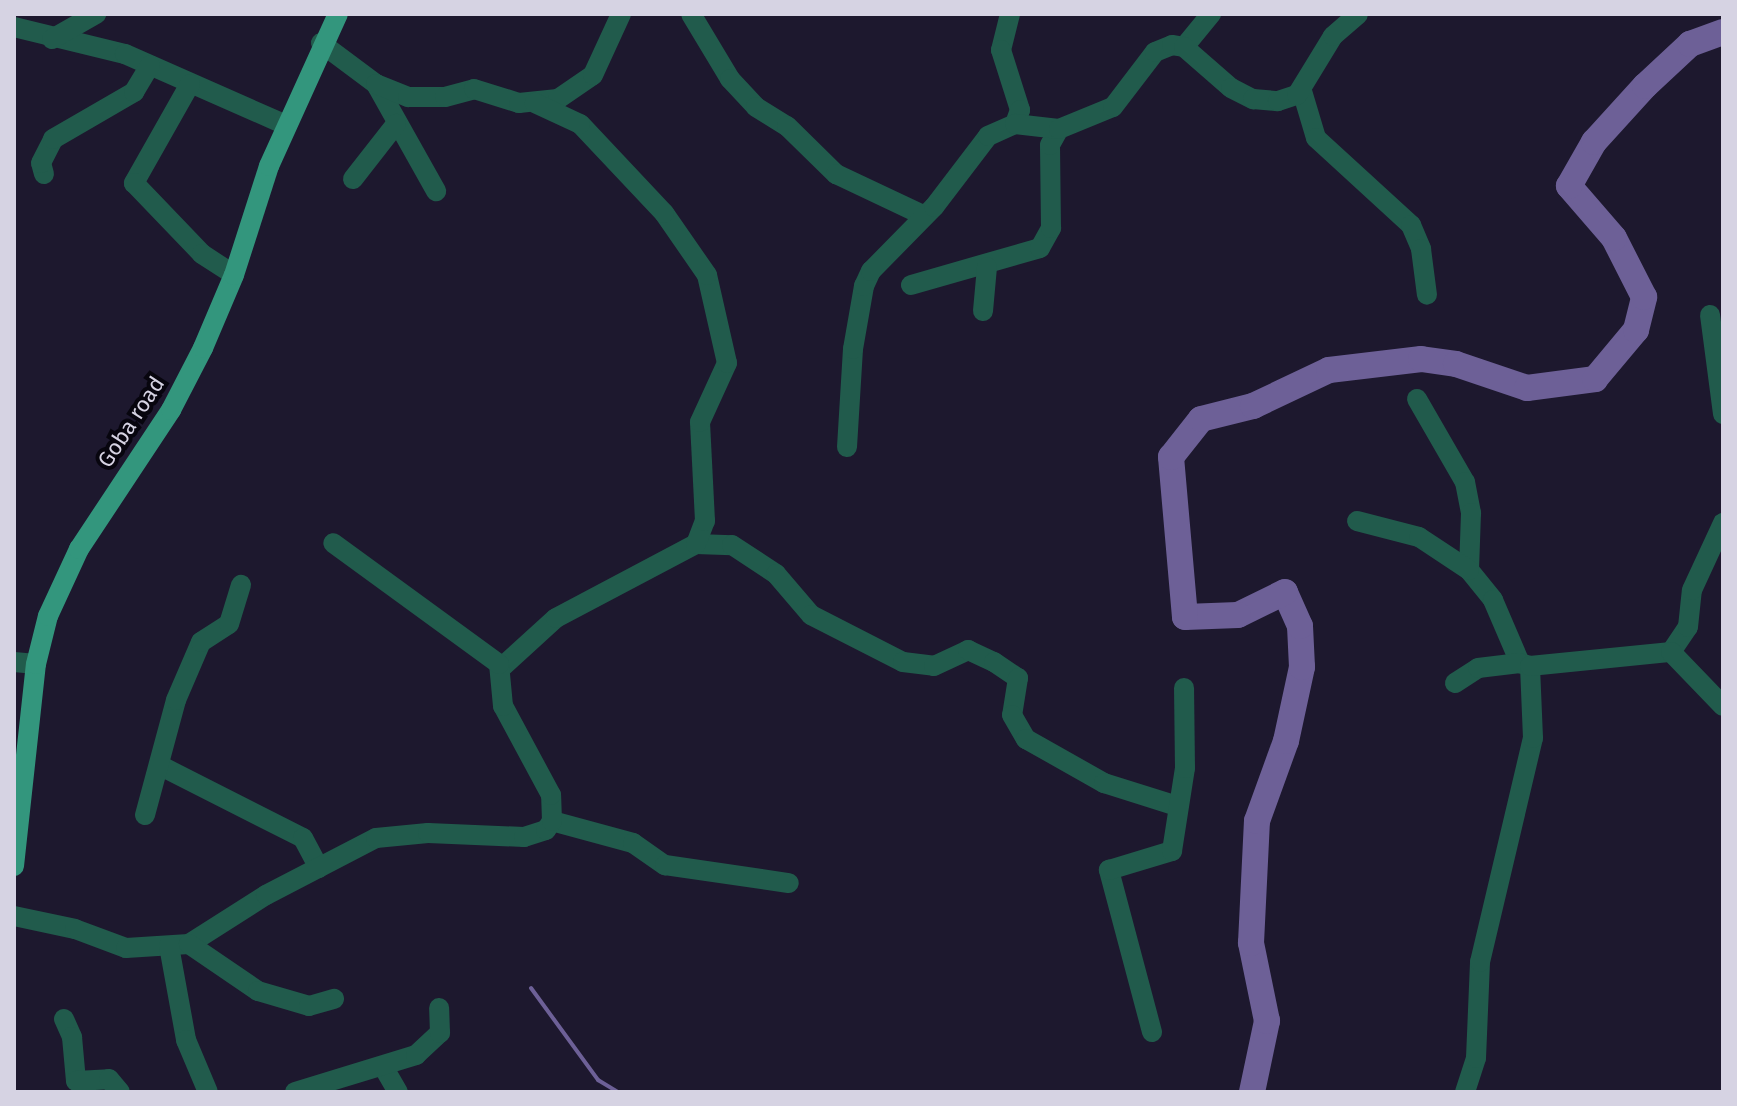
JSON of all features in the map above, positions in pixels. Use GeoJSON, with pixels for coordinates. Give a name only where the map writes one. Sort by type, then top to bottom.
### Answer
{"type":"FeatureCollection","features":[{"type":"Feature","properties":{"kind":"main road","name":"Goba road"},"geometry":{"type":"LineString","coordinates":[[14,866],[36,664],[61,583],[109,500],[171,410],[234,275],[286,125],[321,43],[338,14]]}},
{"type":"Feature","properties":{"kind":"street"},"geometry":{"type":"LineString","coordinates":[[52,39],[96,14]]}},
{"type":"Feature","properties":{"kind":"street"},"geometry":{"type":"LineString","coordinates":[[535,103],[571,94],[593,75],[621,14]]}},
{"type":"Feature","properties":{"kind":"street"},"geometry":{"type":"LineString","coordinates":[[691,14],[730,79],[756,107],[787,126],[836,174],[925,216]]}},
{"type":"Feature","properties":{"kind":"street"},"geometry":{"type":"LineString","coordinates":[[1010,14],[1001,50],[1020,110],[1015,124]]}},
{"type":"Feature","properties":{"kind":"street"},"geometry":{"type":"LineString","coordinates":[[1184,47],[1211,14]]}},
{"type":"Feature","properties":{"kind":"street"},"geometry":{"type":"LineString","coordinates":[[847,447],[861,295],[871,271],[925,216],[988,136],[1015,124],[1059,129],[1113,107],[1155,52],[1172,45],[1184,47],[1231,88],[1253,99],[1278,101],[1302,91],[1333,36],[1358,14]]}},
{"type":"Feature","properties":{"kind":"street"},"geometry":{"type":"LineString","coordinates":[[14,27],[52,39],[125,54],[286,125]]}},
{"type":"Feature","properties":{"kind":"street"},"geometry":{"type":"LineString","coordinates":[[321,43],[376,84],[408,97],[445,97],[474,89],[535,103],[580,124],[664,213],[707,275],[727,363],[700,422],[705,521],[696,544]]}},
{"type":"Feature","properties":{"kind":"street"},"geometry":{"type":"LineString","coordinates":[[44,174],[41,163],[53,139],[134,92],[150,65]]}},
{"type":"Feature","properties":{"kind":"street"},"geometry":{"type":"LineString","coordinates":[[190,84],[139,166],[135,185],[202,254],[234,275]]}},
{"type":"Feature","properties":{"kind":"street"},"geometry":{"type":"LineString","coordinates":[[376,84],[436,191]]}},
{"type":"Feature","properties":{"kind":"street"},"geometry":{"type":"LineString","coordinates":[[1302,91],[1316,138],[1411,225],[1421,249],[1427,295]]}},
{"type":"Feature","properties":{"kind":"street"},"geometry":{"type":"LineString","coordinates":[[353,179],[396,124]]}},
{"type":"Feature","properties":{"kind":"street"},"geometry":{"type":"LineString","coordinates":[[911,285],[1035,252],[1045,243],[1053,203],[1050,145],[1059,129]]}},
{"type":"Feature","properties":{"kind":"street"},"geometry":{"type":"LineString","coordinates":[[983,311],[987,267]]}},
{"type":"Feature","properties":{"kind":"street"},"geometry":{"type":"LineString","coordinates":[[1710,315],[1723,414]]}},
{"type":"Feature","properties":{"kind":"street"},"geometry":{"type":"LineString","coordinates":[[1417,399],[1465,482],[1471,513],[1469,570]]}},
{"type":"Feature","properties":{"kind":"street"},"geometry":{"type":"LineString","coordinates":[[1357,521],[1419,537],[1469,570],[1493,600],[1525,665],[1533,738],[1480,962],[1476,1058],[1465,1092]]}},
{"type":"Feature","properties":{"kind":"street"},"geometry":{"type":"LineString","coordinates":[[1671,652],[1688,627],[1692,590],[1723,523]]}},
{"type":"Feature","properties":{"kind":"street"},"geometry":{"type":"LineString","coordinates":[[14,916],[75,929],[126,948],[179,945],[319,868],[394,833],[524,837],[539,835],[552,821],[551,795],[503,706],[501,668],[488,653],[333,543]]}},
{"type":"Feature","properties":{"kind":"street"},"geometry":{"type":"LineString","coordinates":[[501,668],[556,618],[696,544],[732,545],[776,574],[811,615],[903,662],[934,666],[968,650],[994,662],[1018,678],[1012,715],[1026,739],[1104,783],[1177,806]]}},
{"type":"Feature","properties":{"kind":"street"},"geometry":{"type":"LineString","coordinates":[[145,815],[161,766],[176,700],[201,642],[229,624],[241,585]]}},
{"type":"Feature","properties":{"kind":"street"},"geometry":{"type":"LineString","coordinates":[[1455,683],[1478,668],[1671,652]]}},
{"type":"Feature","properties":{"kind":"street"},"geometry":{"type":"LineString","coordinates":[[1671,652],[1723,706]]}},
{"type":"Feature","properties":{"kind":"street"},"geometry":{"type":"LineString","coordinates":[[14,662],[36,664]]}},
{"type":"Feature","properties":{"kind":"street"},"geometry":{"type":"LineString","coordinates":[[1152,1032],[1109,870],[1170,853],[1185,768],[1184,688]]}},
{"type":"Feature","properties":{"kind":"street"},"geometry":{"type":"LineString","coordinates":[[161,766],[303,838],[319,868]]}},
{"type":"Feature","properties":{"kind":"street"},"geometry":{"type":"LineString","coordinates":[[552,821],[633,843],[665,865],[789,883]]}},
{"type":"Feature","properties":{"kind":"street"},"geometry":{"type":"LineString","coordinates":[[179,945],[258,991],[309,1006],[334,999]]}},
{"type":"Feature","properties":{"kind":"street"},"geometry":{"type":"LineString","coordinates":[[179,945],[186,1040],[209,1091]]}},
{"type":"Feature","properties":{"kind":"street"},"geometry":{"type":"LineString","coordinates":[[295,1092],[384,1068],[434,1040],[442,1025],[439,1008]]}},
{"type":"Feature","properties":{"kind":"street"},"geometry":{"type":"LineString","coordinates":[[64,1019],[72,1037],[76,1081],[109,1079],[120,1092]]}},
{"type":"Feature","properties":{"kind":"street"},"geometry":{"type":"LineString","coordinates":[[384,1068],[398,1092]]}},
{"type":"Feature","properties":{"kind":"waterway"},"geometry":{"type":"LineString","coordinates":[[1252,1092],[1267,1021],[1251,943],[1257,821],[1286,741],[1302,667],[1300,626],[1285,592],[1238,615],[1185,617],[1171,457],[1201,419],[1253,406],[1329,370],[1421,359],[1456,364],[1527,388],[1595,379],[1636,330],[1644,297],[1614,238],[1569,186],[1594,142],[1645,86],[1690,44],[1723,32]]}},
{"type":"Feature","properties":{"kind":"waterway"},"geometry":{"type":"LineString","coordinates":[[531,988],[598,1080],[618,1092]]}}]}
